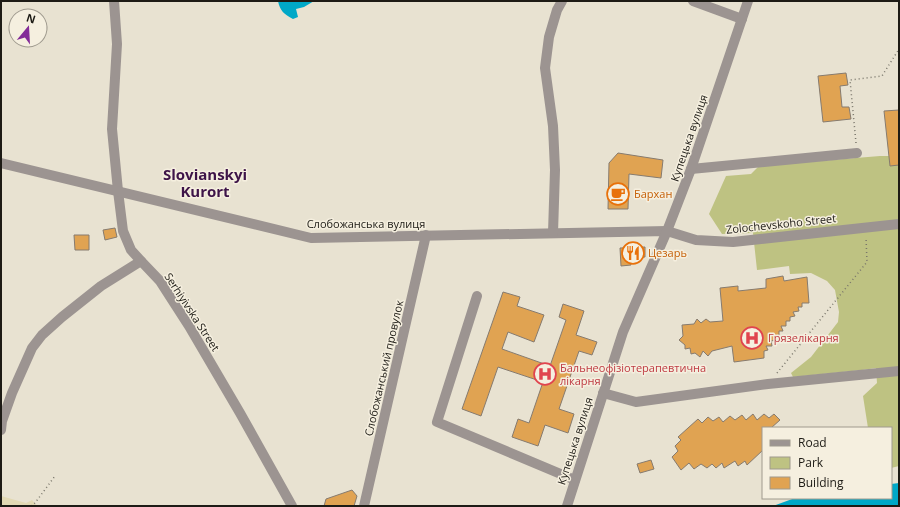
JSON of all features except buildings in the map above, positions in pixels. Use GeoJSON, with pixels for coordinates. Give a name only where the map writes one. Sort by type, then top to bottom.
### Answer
{"type":"FeatureCollection","features":[{"type":"Feature","properties":{"kind":"street","name":"Serhiyivska Street"},"geometry":{"type":"LineString","coordinates":[[114,1],[116,44],[112,129],[118,191],[124,231],[131,250],[160,281],[189,326],[292,506]]}},
{"type":"Feature","properties":{"kind":"street"},"geometry":{"type":"LineString","coordinates":[[553,233],[555,170],[553,126],[545,68],[549,37],[557,10],[562,1]]}},
{"type":"Feature","properties":{"kind":"street"},"geometry":{"type":"LineString","coordinates":[[693,1],[742,20]]}},
{"type":"Feature","properties":{"kind":"street","name":"Купецька вулиця"},"geometry":{"type":"LineString","coordinates":[[567,506],[623,332],[667,231],[691,169],[748,1]]}},
{"type":"Feature","properties":{"kind":"street"},"geometry":{"type":"LineString","coordinates":[[691,169],[857,153]]}},
{"type":"Feature","properties":{"kind":"street","name":"Слобожанська вулиця"},"geometry":{"type":"LineString","coordinates":[[1,163],[310,238],[667,231]]}},
{"type":"Feature","properties":{"kind":"street","name":"Zolochevskoho Street"},"geometry":{"type":"LineString","coordinates":[[667,231],[696,240],[733,242],[899,224]]}},
{"type":"Feature","properties":{"kind":"street","name":"Слобожанський провулок"},"geometry":{"type":"LineString","coordinates":[[364,506],[426,235]]}},
{"type":"Feature","properties":{"kind":"street"},"geometry":{"type":"LineString","coordinates":[[1,430],[2,421],[12,393],[32,348],[42,335],[101,286],[141,262]]}},
{"type":"Feature","properties":{"kind":"street"},"geometry":{"type":"LineString","coordinates":[[477,296],[438,422],[575,480]]}},
{"type":"Feature","properties":{"kind":"street"},"geometry":{"type":"LineString","coordinates":[[603,393],[636,402],[768,384],[899,371]]}},
{"type":"Feature","properties":{"kind":"path"},"geometry":{"type":"LineString","coordinates":[[857,153],[850,80],[882,76],[899,49]]}},
{"type":"Feature","properties":{"kind":"path"},"geometry":{"type":"LineString","coordinates":[[768,384],[867,262],[865,227]]}},
{"type":"Feature","properties":{"kind":"path"},"geometry":{"type":"LineString","coordinates":[[32,506],[55,476]]}},
{"type":"Feature","properties":{"kind":"green space"},"geometry":{"type":"Polygon","coordinates":[[[880,156],[899,156],[899,466],[892,468],[892,427],[868,427],[863,396],[877,383],[876,368],[793,377],[791,373],[811,357],[838,322],[839,312],[835,290],[827,281],[811,273],[790,274],[789,266],[757,270],[753,233],[722,234],[709,214],[726,176],[751,174],[759,166],[880,156]]]}},
{"type":"Feature","properties":{"kind":"sand"},"geometry":{"type":"Polygon","coordinates":[[[1,496],[26,503],[32,500],[37,506],[1,506],[1,496]]]}},
{"type":"Feature","properties":{"kind":"water"},"geometry":{"type":"Polygon","coordinates":[[[278,1],[314,1],[304,7],[296,9],[298,17],[293,19],[283,12],[278,1]]]}},
{"type":"Feature","properties":{"kind":"water"},"geometry":{"type":"Polygon","coordinates":[[[899,483],[899,506],[773,506],[792,499],[892,499],[892,484],[899,483]]]}},
{"type":"Feature","properties":{"kind":"place","name":"Бархан"},"geometry":{"type":"Point","coordinates":[618,194]}},
{"type":"Feature","properties":{"kind":"place","name":"Цезарь"},"geometry":{"type":"Point","coordinates":[633,253]}},
{"type":"Feature","properties":{"kind":"place","name":"Грязелікарня"},"geometry":{"type":"Point","coordinates":[752,338]}},
{"type":"Feature","properties":{"kind":"place","name":"Бальнеофізіотерапевтична лікарня"},"geometry":{"type":"Point","coordinates":[545,374]}},
{"type":"Feature","properties":{"kind":"district","name":"Slovianskyi Kurort"},"geometry":{"type":"Point","coordinates":[205,184]}}]}
